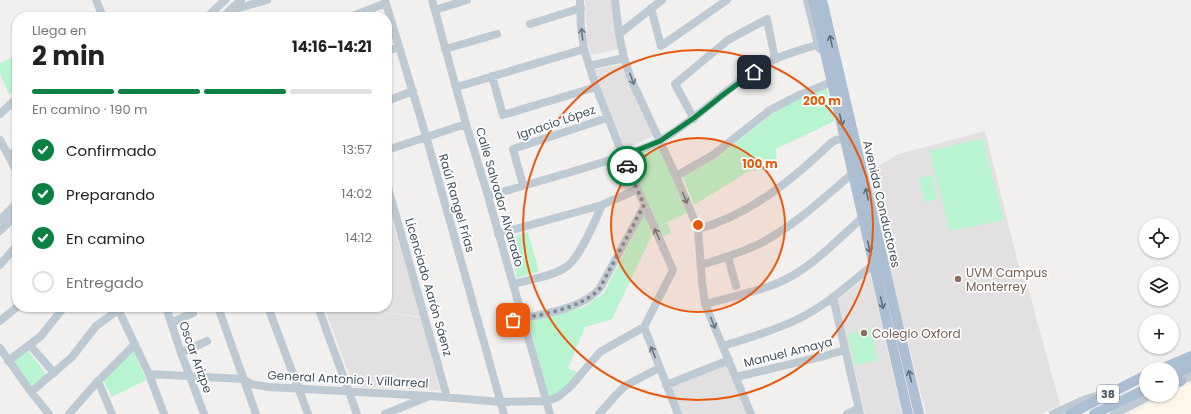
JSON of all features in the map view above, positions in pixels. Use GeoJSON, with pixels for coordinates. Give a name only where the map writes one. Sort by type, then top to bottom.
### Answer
{"type":"FeatureCollection","features":[{"type":"Feature","properties":{"kind":"main road","name":"Avenida Conductores"},"geometry":{"type":"LineString","coordinates":[[813,0],[821,44],[827,57],[832,82],[849,138],[919,414]]}},
{"type":"Feature","properties":{"kind":"main road","name":"Avenida Conductores"},"geometry":{"type":"LineString","coordinates":[[822,0],[849,138],[853,173],[908,414]]}},
{"type":"Feature","properties":{"kind":"main road"},"geometry":{"type":"LineString","coordinates":[[1177,362],[1191,356]]}},
{"type":"Feature","properties":{"kind":"main road"},"geometry":{"type":"LineString","coordinates":[[1179,377],[1191,366]]}},
{"type":"Feature","properties":{"kind":"main road","name":"38"},"geometry":{"type":"LineString","coordinates":[[1070,414],[1139,378]]}},
{"type":"Feature","properties":{"kind":"main road","name":"38"},"geometry":{"type":"LineString","coordinates":[[1094,414],[1139,393]]}},
{"type":"Feature","properties":{"kind":"street"},"geometry":{"type":"LineString","coordinates":[[96,0],[101,12]]}},
{"type":"Feature","properties":{"kind":"street"},"geometry":{"type":"LineString","coordinates":[[212,12],[225,0]]}},
{"type":"Feature","properties":{"kind":"street"},"geometry":{"type":"LineString","coordinates":[[228,12],[241,0]]}},
{"type":"Feature","properties":{"kind":"street"},"geometry":{"type":"LineString","coordinates":[[232,12],[266,0]]}},
{"type":"Feature","properties":{"kind":"street","name":"Calle Salvador Alvarado"},"geometry":{"type":"LineString","coordinates":[[432,0],[466,124],[550,414]]}},
{"type":"Feature","properties":{"kind":"street"},"geometry":{"type":"LineString","coordinates":[[435,10],[467,0]]}},
{"type":"Feature","properties":{"kind":"street"},"geometry":{"type":"LineString","coordinates":[[615,0],[619,34],[624,58],[634,87],[676,176],[698,229],[702,282],[706,304],[728,360],[752,414]]}},
{"type":"Feature","properties":{"kind":"street"},"geometry":{"type":"LineString","coordinates":[[619,34],[662,0]]}},
{"type":"Feature","properties":{"kind":"street"},"geometry":{"type":"LineString","coordinates":[[651,8],[661,46],[727,0]]}},
{"type":"Feature","properties":{"kind":"street"},"geometry":{"type":"LineString","coordinates":[[488,196],[595,165],[623,156],[660,141],[694,118],[761,67],[775,59],[797,50],[821,44],[807,0]]}},
{"type":"Feature","properties":{"kind":"street"},"geometry":{"type":"LineString","coordinates":[[362,12],[386,2]]}},
{"type":"Feature","properties":{"kind":"street","name":"Raúl Rangel Frías"},"geometry":{"type":"LineString","coordinates":[[386,2],[389,12]]}},
{"type":"Feature","properties":{"kind":"street"},"geometry":{"type":"LineString","coordinates":[[530,24],[580,4],[584,49],[596,87],[607,118],[673,270],[644,327],[600,352],[571,386],[558,397],[547,401]]}},
{"type":"Feature","properties":{"kind":"street"},"geometry":{"type":"LineString","coordinates":[[694,118],[675,84],[728,40],[767,19],[775,59]]}},
{"type":"Feature","properties":{"kind":"street","name":"Raúl Rangel Frías"},"geometry":{"type":"LineString","coordinates":[[392,23],[426,136],[504,414]]}},
{"type":"Feature","properties":{"kind":"street"},"geometry":{"type":"LineString","coordinates":[[445,49],[497,34]]}},
{"type":"Feature","properties":{"kind":"street"},"geometry":{"type":"LineString","coordinates":[[392,49],[399,47]]}},
{"type":"Feature","properties":{"kind":"street"},"geometry":{"type":"LineString","coordinates":[[457,87],[584,49]]}},
{"type":"Feature","properties":{"kind":"street"},"geometry":{"type":"LineString","coordinates":[[589,66],[624,58]]}},
{"type":"Feature","properties":{"kind":"street"},"geometry":{"type":"LineString","coordinates":[[492,76],[503,115],[596,87]]}},
{"type":"Feature","properties":{"kind":"street"},"geometry":{"type":"LineString","coordinates":[[676,176],[713,155],[770,110],[797,96],[832,82]]}},
{"type":"Feature","properties":{"kind":"street"},"geometry":{"type":"LineString","coordinates":[[392,99],[413,91]]}},
{"type":"Feature","properties":{"kind":"street"},"geometry":{"type":"LineString","coordinates":[[0,114],[12,103]]}},
{"type":"Feature","properties":{"kind":"street","name":"Ignacio López"},"geometry":{"type":"LineString","coordinates":[[523,185],[513,150],[607,118]]}},
{"type":"Feature","properties":{"kind":"street"},"geometry":{"type":"LineString","coordinates":[[392,148],[466,124]]}},
{"type":"Feature","properties":{"kind":"street"},"geometry":{"type":"LineString","coordinates":[[698,229],[728,218],[764,198],[786,182],[831,143],[836,140],[849,138]]}},
{"type":"Feature","properties":{"kind":"street"},"geometry":{"type":"LineString","coordinates":[[0,140],[12,162]]}},
{"type":"Feature","properties":{"kind":"street"},"geometry":{"type":"LineString","coordinates":[[9,156],[12,153]]}},
{"type":"Feature","properties":{"kind":"street"},"geometry":{"type":"LineString","coordinates":[[701,265],[728,257],[759,244],[783,230],[808,212],[853,173]]}},
{"type":"Feature","properties":{"kind":"street"},"geometry":{"type":"LineString","coordinates":[[498,234],[602,205],[638,189]]}},
{"type":"Feature","properties":{"kind":"street"},"geometry":{"type":"LineString","coordinates":[[513,284],[557,272],[570,264],[578,253],[602,205]]}},
{"type":"Feature","properties":{"kind":"street"},"geometry":{"type":"LineString","coordinates":[[504,322],[572,306],[582,303],[594,296],[600,288],[644,205]]}},
{"type":"Feature","properties":{"kind":"street"},"geometry":{"type":"LineString","coordinates":[[0,220],[12,208]]}},
{"type":"Feature","properties":{"kind":"street","name":"Licenciado Aarón Sáenz"},"geometry":{"type":"LineString","coordinates":[[392,215],[447,397]]}},
{"type":"Feature","properties":{"kind":"street"},"geometry":{"type":"LineString","coordinates":[[706,304],[774,285],[791,276],[807,266],[863,217]]}},
{"type":"Feature","properties":{"kind":"street"},"geometry":{"type":"LineString","coordinates":[[0,231],[12,219]]}},
{"type":"Feature","properties":{"kind":"street"},"geometry":{"type":"LineString","coordinates":[[0,265],[12,251]]}},
{"type":"Feature","properties":{"kind":"street"},"geometry":{"type":"LineString","coordinates":[[728,257],[736,286]]}},
{"type":"Feature","properties":{"kind":"street"},"geometry":{"type":"LineString","coordinates":[[723,346],[753,337],[799,319],[833,298],[873,265]]}},
{"type":"Feature","properties":{"kind":"street"},"geometry":{"type":"LineString","coordinates":[[833,298],[860,411],[846,414]]}},
{"type":"Feature","properties":{"kind":"street"},"geometry":{"type":"LineString","coordinates":[[0,321],[12,311]]}},
{"type":"Feature","properties":{"kind":"street"},"geometry":{"type":"LineString","coordinates":[[8,360],[41,336],[60,312]]}},
{"type":"Feature","properties":{"kind":"street"},"geometry":{"type":"LineString","coordinates":[[31,392],[72,357],[96,326],[113,312]]}},
{"type":"Feature","properties":{"kind":"street"},"geometry":{"type":"LineString","coordinates":[[120,312],[149,374],[164,414]]}},
{"type":"Feature","properties":{"kind":"street","name":"Oscar Arizpe"},"geometry":{"type":"LineString","coordinates":[[168,312],[204,414]]}},
{"type":"Feature","properties":{"kind":"street"},"geometry":{"type":"LineString","coordinates":[[220,312],[256,414]]}},
{"type":"Feature","properties":{"kind":"street"},"geometry":{"type":"LineString","coordinates":[[270,312],[308,414]]}},
{"type":"Feature","properties":{"kind":"street"},"geometry":{"type":"LineString","coordinates":[[320,312],[357,414]]}},
{"type":"Feature","properties":{"kind":"street"},"geometry":{"type":"LineString","coordinates":[[171,323],[193,313]]}},
{"type":"Feature","properties":{"kind":"street"},"geometry":{"type":"LineString","coordinates":[[644,327],[677,411],[669,414]]}},
{"type":"Feature","properties":{"kind":"street"},"geometry":{"type":"LineString","coordinates":[[181,353],[207,341]]}},
{"type":"Feature","properties":{"kind":"street"},"geometry":{"type":"LineString","coordinates":[[69,414],[98,381],[135,344]]}},
{"type":"Feature","properties":{"kind":"street"},"geometry":{"type":"LineString","coordinates":[[30,345],[54,373]]}},
{"type":"Feature","properties":{"kind":"street"},"geometry":{"type":"LineString","coordinates":[[0,348],[31,392],[49,414]]}},
{"type":"Feature","properties":{"kind":"street","name":"Manuel Amaya"},"geometry":{"type":"LineString","coordinates":[[736,377],[845,350]]}},
{"type":"Feature","properties":{"kind":"street"},"geometry":{"type":"LineString","coordinates":[[666,385],[728,360]]}},
{"type":"Feature","properties":{"kind":"street"},"geometry":{"type":"LineString","coordinates":[[599,414],[625,386],[660,368]]}},
{"type":"Feature","properties":{"kind":"street","name":"General Antonio I. Villarreal"},"geometry":{"type":"LineString","coordinates":[[149,374],[243,379],[247,383],[254,385],[298,389],[447,397],[501,402],[547,401]]}},
{"type":"Feature","properties":{"kind":"street"},"geometry":{"type":"LineString","coordinates":[[1179,380],[1191,376]]}},
{"type":"Feature","properties":{"kind":"street"},"geometry":{"type":"LineString","coordinates":[[98,381],[112,414]]}},
{"type":"Feature","properties":{"kind":"street"},"geometry":{"type":"LineString","coordinates":[[1053,414],[1086,399],[1112,392]]}},
{"type":"Feature","properties":{"kind":"street"},"geometry":{"type":"LineString","coordinates":[[386,414],[430,396]]}},
{"type":"Feature","properties":{"kind":"street"},"geometry":{"type":"LineString","coordinates":[[1114,414],[1139,402]]}},
{"type":"Feature","properties":{"kind":"shaded area"},"geometry":{"type":"Polygon","coordinates":[[[585,0],[612,0],[620,49],[591,55],[587,38],[585,0]]]}},
{"type":"Feature","properties":{"kind":"shaded area"},"geometry":{"type":"Polygon","coordinates":[[[624,63],[655,135],[625,149],[595,70],[624,63]]]}},
{"type":"Feature","properties":{"kind":"shaded area","name":"UVM Campus Monterrey"},"geometry":{"type":"Polygon","coordinates":[[[985,131],[1018,263],[1030,295],[1060,405],[1041,414],[926,414],[866,173],[899,154],[985,131]]]}},
{"type":"Feature","properties":{"kind":"shaded area"},"geometry":{"type":"Polygon","coordinates":[[[392,219],[421,317],[386,312],[392,312],[392,219]]]}},
{"type":"Feature","properties":{"kind":"shaded area","name":"Colegio Oxford"},"geometry":{"type":"Polygon","coordinates":[[[870,274],[902,414],[865,414],[837,300],[870,274]]]}},
{"type":"Feature","properties":{"kind":"shaded area"},"geometry":{"type":"Polygon","coordinates":[[[326,312],[383,312],[421,318],[440,390],[356,387],[353,385],[326,312]]]}},
{"type":"Feature","properties":{"kind":"shaded area"},"geometry":{"type":"Polygon","coordinates":[[[727,365],[748,414],[682,414],[671,387],[727,365]]]}},
{"type":"Feature","properties":{"kind":"shaded area"},"geometry":{"type":"Polygon","coordinates":[[[1191,384],[1191,414],[1129,414],[1154,402],[1179,402],[1179,390],[1191,384]]]}},
{"type":"Feature","properties":{"kind":"green space"},"geometry":{"type":"Polygon","coordinates":[[[12,58],[12,92],[9,95],[0,73],[0,63],[12,58]]]}},
{"type":"Feature","properties":{"kind":"green space"},"geometry":{"type":"Polygon","coordinates":[[[826,87],[835,121],[776,149],[777,169],[749,171],[694,205],[682,175],[715,159],[786,103],[826,87]]]}},
{"type":"Feature","properties":{"kind":"green space"},"geometry":{"type":"Polygon","coordinates":[[[983,138],[1004,220],[950,231],[929,151],[983,138]]]}},
{"type":"Feature","properties":{"kind":"green space"},"geometry":{"type":"Polygon","coordinates":[[[661,144],[689,212],[667,222],[671,233],[661,237],[627,157],[661,144]]]}},
{"type":"Feature","properties":{"kind":"green space"},"geometry":{"type":"Polygon","coordinates":[[[932,175],[937,199],[924,202],[919,178],[932,175]]]}},
{"type":"Feature","properties":{"kind":"green space"},"geometry":{"type":"Polygon","coordinates":[[[645,213],[652,235],[612,319],[585,327],[568,368],[578,373],[561,391],[549,398],[529,322],[584,307],[604,293],[645,213]]]}},
{"type":"Feature","properties":{"kind":"green space"},"geometry":{"type":"Polygon","coordinates":[[[528,232],[539,271],[517,278],[506,239],[528,232]]]}},
{"type":"Feature","properties":{"kind":"green space"},"geometry":{"type":"Polygon","coordinates":[[[871,329],[878,360],[855,365],[847,334],[871,329]]]}},
{"type":"Feature","properties":{"kind":"green space"},"geometry":{"type":"Polygon","coordinates":[[[26,348],[46,374],[32,386],[11,360],[26,348]]]}},
{"type":"Feature","properties":{"kind":"green space"},"geometry":{"type":"Polygon","coordinates":[[[133,349],[146,380],[112,397],[103,380],[133,349]]]}},
{"type":"Feature","properties":{"kind":"way so far"},"geometry":{"type":"LineString","coordinates":[[513,320],[556,311],[582,303],[594,296],[600,288],[644,205],[627,166]]}},
{"type":"Feature","properties":{"kind":"place","name":"UVM Campus Monterrey"},"geometry":{"type":"Point","coordinates":[958,279]}},
{"type":"Feature","properties":{"kind":"place","name":"Colegio Oxford"},"geometry":{"type":"Point","coordinates":[864,333]}},
{"type":"Feature","properties":{"kind":"route"},"geometry":{"type":"LineString","coordinates":[[627,166],[623,156],[660,141],[694,118],[754,72]]}}]}
